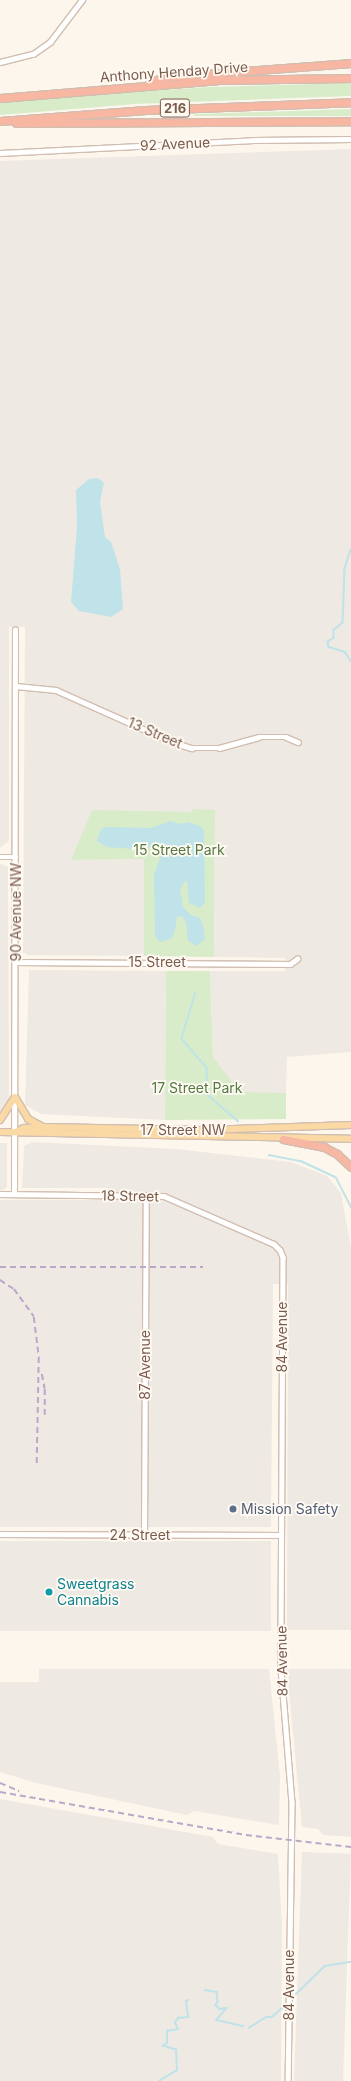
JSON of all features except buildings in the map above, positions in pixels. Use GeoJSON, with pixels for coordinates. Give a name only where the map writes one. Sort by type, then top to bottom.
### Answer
{"type":"FeatureCollection","features":[{"type":"Feature","properties":{"kind":"highway"},"geometry":{"type":"LineString","coordinates":[[143,86],[164,77],[351,63]]}},
{"type":"Feature","properties":{"kind":"highway","name":"Anthony Henday Drive"},"geometry":{"type":"LineString","coordinates":[[0,98],[217,80],[351,78]]}},
{"type":"Feature","properties":{"kind":"highway","name":"216"},"geometry":{"type":"LineString","coordinates":[[0,121],[153,109],[351,102]]}},
{"type":"Feature","properties":{"kind":"highway"},"geometry":{"type":"LineString","coordinates":[[0,121],[28,124],[351,120]]}},
{"type":"Feature","properties":{"kind":"highway"},"geometry":{"type":"LineString","coordinates":[[283,1139],[324,1147],[337,1154],[351,1167]]}},
{"type":"Feature","properties":{"kind":"main road"},"geometry":{"type":"LineString","coordinates":[[0,1120],[15,1097],[28,1119],[44,1127]]}},
{"type":"Feature","properties":{"kind":"main road","name":"17 Street NW"},"geometry":{"type":"LineString","coordinates":[[15,1132],[24,1128],[44,1127],[203,1130],[351,1125]]}},
{"type":"Feature","properties":{"kind":"main road","name":"17 Street NW"},"geometry":{"type":"LineString","coordinates":[[0,1132],[283,1139],[351,1139]]}},
{"type":"Feature","properties":{"kind":"street"},"geometry":{"type":"LineString","coordinates":[[0,62],[33,54],[50,42],[82,0]]}},
{"type":"Feature","properties":{"kind":"street","name":"92 Avenue"},"geometry":{"type":"LineString","coordinates":[[0,153],[254,140],[351,139]]}},
{"type":"Feature","properties":{"kind":"street","name":"90 Avenue NW"},"geometry":{"type":"LineString","coordinates":[[14,1194],[16,962],[15,630]]}},
{"type":"Feature","properties":{"kind":"street","name":"13 Street"},"geometry":{"type":"LineString","coordinates":[[16,686],[56,690],[172,742],[192,748],[219,748],[259,737],[286,737],[298,742]]}},
{"type":"Feature","properties":{"kind":"street"},"geometry":{"type":"LineString","coordinates":[[0,857],[16,857]]}},
{"type":"Feature","properties":{"kind":"street","name":"15 Street"},"geometry":{"type":"LineString","coordinates":[[16,962],[290,964],[297,959]]}},
{"type":"Feature","properties":{"kind":"street","name":"18 Street"},"geometry":{"type":"LineString","coordinates":[[0,1194],[164,1196],[274,1244]]}},
{"type":"Feature","properties":{"kind":"street","name":"87 Avenue"},"geometry":{"type":"LineString","coordinates":[[144,1535],[146,1196]]}},
{"type":"Feature","properties":{"kind":"street","name":"84 Avenue"},"geometry":{"type":"LineString","coordinates":[[274,1244],[280,1250],[282,1257],[280,1535],[281,1669],[292,1804],[288,2081]]}},
{"type":"Feature","properties":{"kind":"street","name":"24 Street"},"geometry":{"type":"LineString","coordinates":[[0,1534],[280,1535]]}},
{"type":"Feature","properties":{"kind":"shaded area"},"geometry":{"type":"Polygon","coordinates":[[[351,149],[351,1052],[287,1057],[286,1093],[240,1093],[213,1057],[210,971],[285,971],[285,958],[214,957],[215,810],[192,810],[192,812],[72,860],[144,859],[144,956],[28,955],[23,952],[25,627],[9,627],[9,841],[0,848],[0,161],[351,149]]]}},
{"type":"Feature","properties":{"kind":"shaded area"},"geometry":{"type":"Polygon","coordinates":[[[0,864],[8,867],[9,1099],[0,1111],[0,864]]]}},
{"type":"Feature","properties":{"kind":"shaded area"},"geometry":{"type":"Polygon","coordinates":[[[29,970],[166,971],[165,1120],[41,1114],[25,1105],[29,970]]]}},
{"type":"Feature","properties":{"kind":"shaded area"},"geometry":{"type":"Polygon","coordinates":[[[32,1142],[176,1149],[291,1162],[327,1176],[341,1193],[351,1248],[351,1630],[287,1630],[288,1284],[273,1284],[271,1527],[0,1527],[0,1200],[108,1200],[108,1188],[22,1188],[24,1146],[32,1142]]]}},
{"type":"Feature","properties":{"kind":"shaded area"},"geometry":{"type":"Polygon","coordinates":[[[0,1143],[7,1143],[7,1187],[3,1190],[0,1190],[0,1143]]]}},
{"type":"Feature","properties":{"kind":"shaded area"},"geometry":{"type":"Polygon","coordinates":[[[0,1541],[271,1541],[271,1631],[0,1631],[0,1541]]]}},
{"type":"Feature","properties":{"kind":"shaded area"},"geometry":{"type":"Polygon","coordinates":[[[39,1669],[269,1669],[280,1776],[279,1825],[194,1811],[187,1815],[36,1783],[0,1772],[0,1682],[39,1682],[39,1669]]]}},
{"type":"Feature","properties":{"kind":"shaded area"},"geometry":{"type":"Polygon","coordinates":[[[287,1669],[351,1669],[351,1837],[323,1835],[318,1829],[302,1827],[287,1669]]]}},
{"type":"Feature","properties":{"kind":"shaded area"},"geometry":{"type":"Polygon","coordinates":[[[0,1799],[213,1837],[218,1844],[278,1854],[282,1926],[281,2081],[0,2081],[0,1799]]]}},
{"type":"Feature","properties":{"kind":"shaded area"},"geometry":{"type":"Polygon","coordinates":[[[302,1852],[351,1854],[343,2081],[294,2081],[302,1852]]]}},
{"type":"Feature","properties":{"kind":"green space"},"geometry":{"type":"Polygon","coordinates":[[[351,83],[351,96],[135,104],[0,115],[0,101],[210,87],[351,83]]]}},
{"type":"Feature","properties":{"kind":"green space"},"geometry":{"type":"Polygon","coordinates":[[[351,109],[351,116],[192,116],[196,114],[351,109]]]}},
{"type":"Feature","properties":{"kind":"green space","name":"15 Street Park"},"geometry":{"type":"Polygon","coordinates":[[[192,809],[215,810],[214,957],[144,956],[144,859],[71,860],[92,810],[192,812],[192,809]]]}},
{"type":"Feature","properties":{"kind":"green space","name":"17 Street Park"},"geometry":{"type":"Polygon","coordinates":[[[166,971],[210,971],[213,1057],[240,1092],[286,1093],[286,1119],[165,1120],[166,971]]]}},
{"type":"Feature","properties":{"kind":"water"},"geometry":{"type":"Polygon","coordinates":[[[98,478],[104,483],[100,502],[105,537],[111,542],[120,569],[123,609],[111,617],[79,611],[71,602],[77,527],[76,490],[89,479],[98,478]]]}},
{"type":"Feature","properties":{"kind":"water"},"geometry":{"type":"Polygon","coordinates":[[[170,821],[180,824],[188,822],[200,826],[204,831],[205,902],[200,908],[189,903],[187,881],[184,882],[180,890],[183,907],[191,915],[200,918],[203,926],[205,939],[197,946],[188,941],[186,922],[182,916],[177,917],[175,931],[171,939],[160,942],[155,936],[154,875],[160,858],[158,849],[137,845],[133,849],[107,847],[97,841],[100,831],[104,827],[151,828],[170,821]]]}},
{"type":"Feature","properties":{"kind":"waterway"},"geometry":{"type":"LineString","coordinates":[[351,550],[345,569],[343,623],[334,630],[334,638],[328,642],[329,647],[345,652],[351,661]]}},
{"type":"Feature","properties":{"kind":"waterway"},"geometry":{"type":"LineString","coordinates":[[196,992],[182,1039],[207,1068],[208,1095],[238,1121]]}},
{"type":"Feature","properties":{"kind":"waterway"},"geometry":{"type":"LineString","coordinates":[[269,1155],[301,1161],[336,1177],[351,1207]]}},
{"type":"Feature","properties":{"kind":"waterway"},"geometry":{"type":"LineString","coordinates":[[296,1994],[325,1966],[351,1962]]}},
{"type":"Feature","properties":{"kind":"waterway"},"geometry":{"type":"LineString","coordinates":[[205,1990],[217,1992],[218,2002],[216,2005],[220,2009],[227,2008],[217,2020],[243,2026]]}},
{"type":"Feature","properties":{"kind":"waterway"},"geometry":{"type":"LineString","coordinates":[[159,2081],[177,2070],[176,2050],[163,2046],[167,2043],[167,2031],[178,2029],[175,2023],[178,2018],[188,2017],[186,2001],[188,2000]]}},
{"type":"Feature","properties":{"kind":"waterway"},"geometry":{"type":"LineString","coordinates":[[249,2028],[266,2017],[272,2017],[283,2007]]}},
{"type":"Feature","properties":{"kind":"railway"},"geometry":{"type":"LineString","coordinates":[[0,1267],[203,1267]]}},
{"type":"Feature","properties":{"kind":"railway"},"geometry":{"type":"LineString","coordinates":[[0,1280],[14,1289],[34,1317],[39,1357],[37,1465]]}},
{"type":"Feature","properties":{"kind":"railway"},"geometry":{"type":"LineString","coordinates":[[42,1374],[45,1389],[45,1415]]}},
{"type":"Feature","properties":{"kind":"railway"},"geometry":{"type":"LineString","coordinates":[[0,1783],[19,1791]]}},
{"type":"Feature","properties":{"kind":"railway"},"geometry":{"type":"LineString","coordinates":[[0,1792],[246,1835],[351,1847]]}},
{"type":"Feature","properties":{"kind":"place","name":"Mission Safety"},"geometry":{"type":"Point","coordinates":[233,1509]}},
{"type":"Feature","properties":{"kind":"place","name":"Sweetgrass Cannabis"},"geometry":{"type":"Point","coordinates":[49,1592]}}]}
